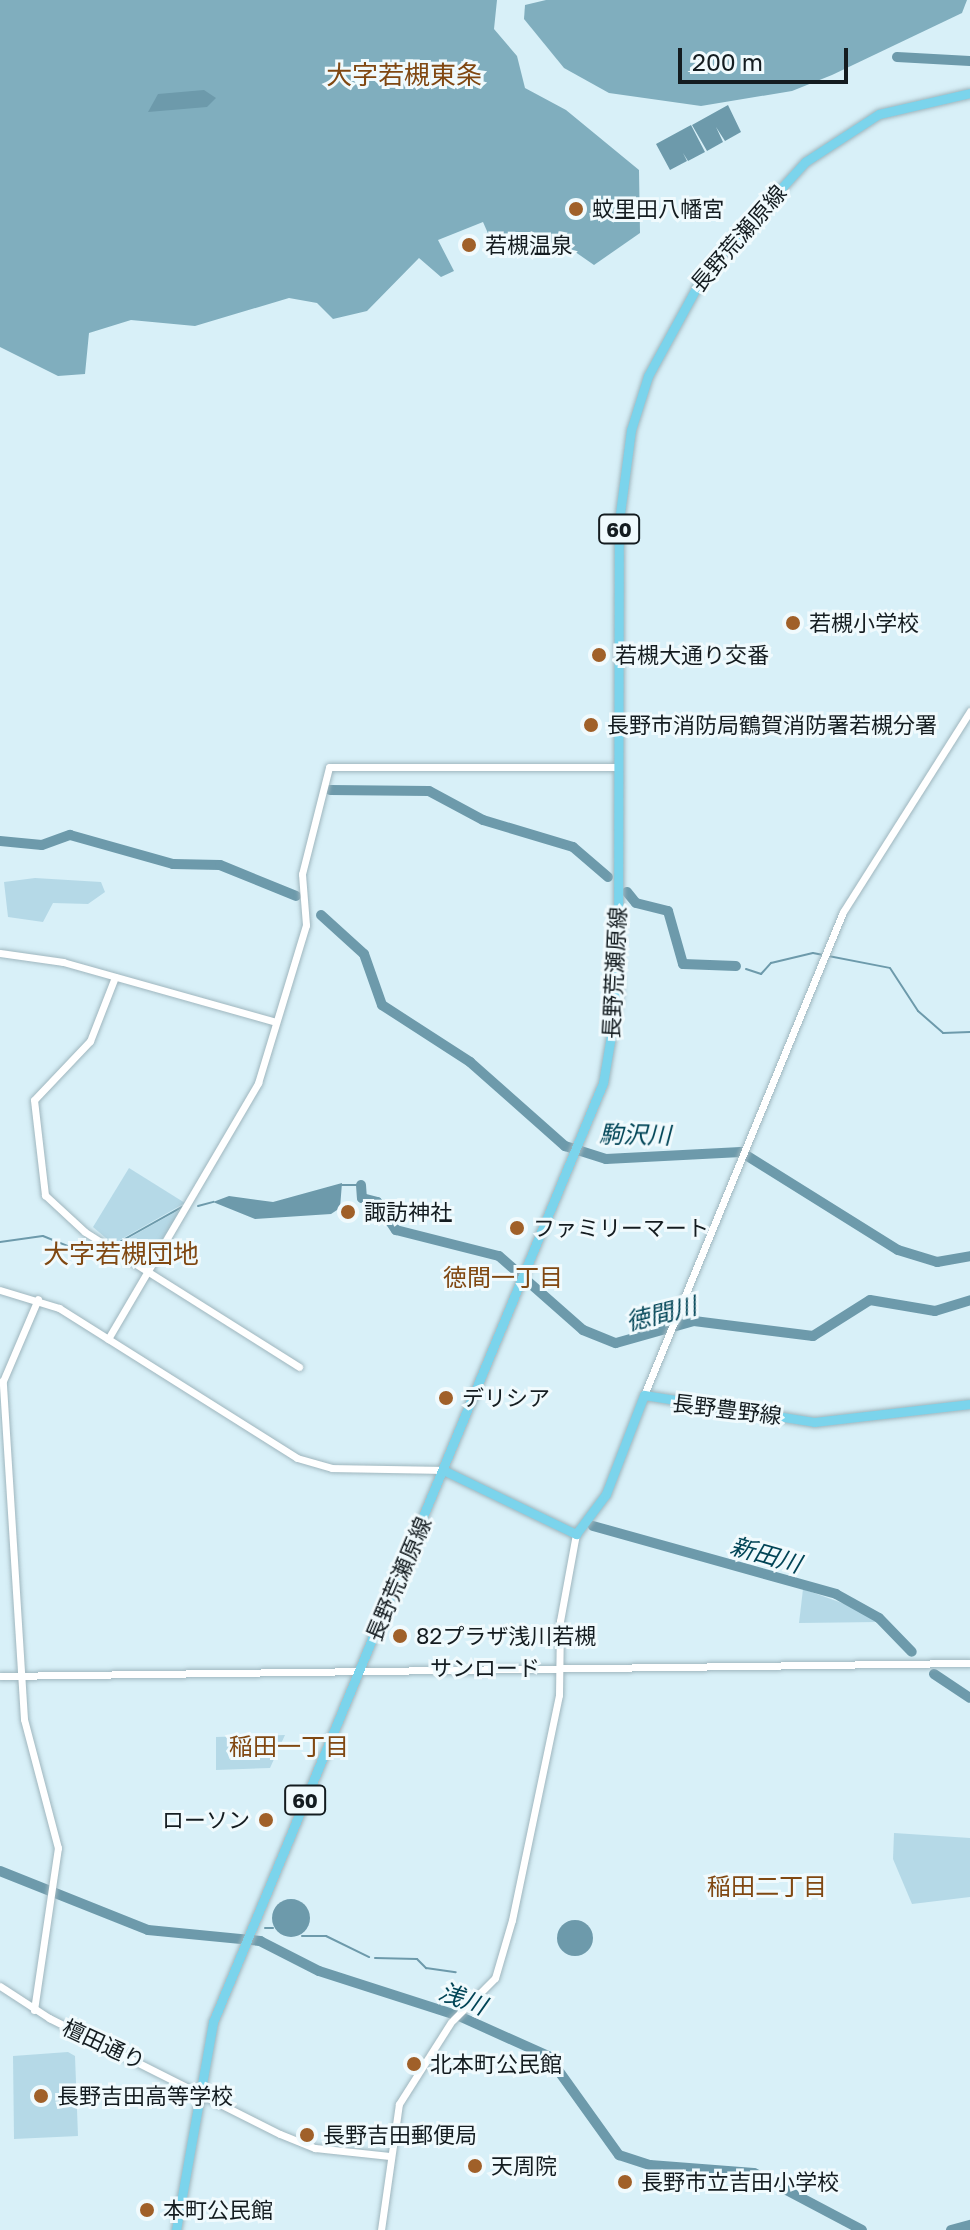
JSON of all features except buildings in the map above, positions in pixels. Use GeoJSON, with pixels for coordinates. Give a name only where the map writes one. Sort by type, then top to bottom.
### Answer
{"type":"FeatureCollection","features":[{"type":"Feature","properties":{"kind":"main road","name":"長野荒瀬原線"},"geometry":{"type":"LineString","coordinates":[[176,2230],[195,2089],[245,1945],[587,1132],[608,1063],[618,994],[622,477],[641,394],[668,330],[721,252],[821,148],[879,114],[970,93]]}},
{"type":"Feature","properties":{"kind":"main road","name":"長野豊野線"},"geometry":{"type":"LineString","coordinates":[[576,1534],[606,1494],[644,1395],[814,1422],[970,1404]]}},
{"type":"Feature","properties":{"kind":"main road"},"geometry":{"type":"LineString","coordinates":[[443,1470],[576,1534]]}},
{"type":"Feature","properties":{"kind":"street"},"geometry":{"type":"LineString","coordinates":[[644,1395],[831,950],[883,839],[970,711]]}},
{"type":"Feature","properties":{"kind":"street"},"geometry":{"type":"LineString","coordinates":[[108,1339],[246,1113],[306,925],[302,874],[329,767],[619,767]]}},
{"type":"Feature","properties":{"kind":"street"},"geometry":{"type":"LineString","coordinates":[[0,953],[115,977],[276,1022]]}},
{"type":"Feature","properties":{"kind":"street"},"geometry":{"type":"LineString","coordinates":[[115,977],[90,1041],[34,1100],[37,1165],[54,1210],[299,1367]]}},
{"type":"Feature","properties":{"kind":"street"},"geometry":{"type":"LineString","coordinates":[[0,1290],[38,1299],[108,1339],[297,1458],[332,1468],[443,1470]]}},
{"type":"Feature","properties":{"kind":"street"},"geometry":{"type":"LineString","coordinates":[[34,2010],[57,1830],[27,1736],[20,1676],[3,1381],[38,1299]]}},
{"type":"Feature","properties":{"kind":"street"},"geometry":{"type":"LineString","coordinates":[[381,2230],[390,2156],[404,2092],[452,2021],[489,1990],[502,1959],[559,1668],[576,1534]]}},
{"type":"Feature","properties":{"kind":"street","name":"サンロード"},"geometry":{"type":"LineString","coordinates":[[0,1676],[970,1663]]}},
{"type":"Feature","properties":{"kind":"street","name":"檀田通り"},"geometry":{"type":"LineString","coordinates":[[0,1986],[34,2010],[315,2148],[390,2156]]}},
{"type":"Feature","properties":{"kind":"shaded area"},"geometry":{"type":"Polygon","coordinates":[[[0,0],[497,0],[494,29],[517,56],[525,88],[566,110],[639,170],[640,233],[594,265],[558,240],[523,255],[497,254],[483,222],[438,240],[454,271],[441,277],[419,258],[367,311],[333,319],[317,303],[289,298],[195,326],[131,320],[89,333],[85,374],[58,376],[0,347],[0,0]]]}},
{"type":"Feature","properties":{"kind":"shaded area"},"geometry":{"type":"Polygon","coordinates":[[[546,0],[967,0],[962,13],[792,91],[701,106],[609,93],[564,68],[524,19],[525,5],[546,0]]]}},
{"type":"Feature","properties":{"kind":"shaded area"},"geometry":{"type":"Polygon","coordinates":[[[204,90],[216,98],[207,107],[148,112],[158,94],[204,90]]]}},
{"type":"Feature","properties":{"kind":"shaded area"},"geometry":{"type":"Polygon","coordinates":[[[728,105],[741,132],[725,141],[716,127],[723,142],[707,151],[692,125],[728,105]]]}},
{"type":"Feature","properties":{"kind":"shaded area"},"geometry":{"type":"Polygon","coordinates":[[[691,125],[705,152],[688,161],[683,153],[687,161],[670,170],[656,144],[691,125]]]}},
{"type":"Feature","properties":{"kind":"shaded area"},"geometry":{"type":"Polygon","coordinates":[[[35,878],[101,882],[105,892],[88,904],[53,903],[43,922],[8,917],[4,882],[35,878]]]}},
{"type":"Feature","properties":{"kind":"shaded area"},"geometry":{"type":"Polygon","coordinates":[[[129,1168],[185,1203],[113,1244],[93,1227],[129,1168]]]}},
{"type":"Feature","properties":{"kind":"shaded area"},"geometry":{"type":"Polygon","coordinates":[[[342,1183],[340,1208],[331,1214],[255,1219],[213,1202],[229,1196],[273,1202],[342,1183]]]}},
{"type":"Feature","properties":{"kind":"shaded area"},"geometry":{"type":"Polygon","coordinates":[[[182,1209],[146,1265],[115,1246],[177,1211],[182,1209]]]}},
{"type":"Feature","properties":{"kind":"shaded area"},"geometry":{"type":"Polygon","coordinates":[[[803,1589],[856,1608],[878,1622],[799,1623],[803,1589]]]}},
{"type":"Feature","properties":{"kind":"shaded area"},"geometry":{"type":"Polygon","coordinates":[[[285,1735],[270,1768],[216,1770],[216,1737],[285,1735]]]}},
{"type":"Feature","properties":{"kind":"shaded area"},"geometry":{"type":"Polygon","coordinates":[[[894,1833],[970,1838],[970,1897],[912,1904],[893,1859],[894,1833]]]}},
{"type":"Feature","properties":{"kind":"shaded area"},"geometry":{"type":"Polygon","coordinates":[[[291,1899],[304,1905],[310,1918],[304,1931],[291,1937],[278,1931],[272,1918],[278,1905],[291,1899]]]}},
{"type":"Feature","properties":{"kind":"shaded area"},"geometry":{"type":"Polygon","coordinates":[[[575,1920],[588,1925],[593,1938],[588,1951],[575,1956],[562,1951],[557,1938],[562,1925],[575,1920]]]}},
{"type":"Feature","properties":{"kind":"shaded area","name":"長野吉田高等学校"},"geometry":{"type":"Polygon","coordinates":[[[68,2052],[75,2056],[78,2136],[14,2139],[13,2056],[68,2052]]]}},
{"type":"Feature","properties":{"kind":"waterway"},"geometry":{"type":"LineString","coordinates":[[897,57],[970,61]]}},
{"type":"Feature","properties":{"kind":"waterway"},"geometry":{"type":"LineString","coordinates":[[330,790],[429,791],[483,820],[573,847],[608,877]]}},
{"type":"Feature","properties":{"kind":"waterway","name":"駒沢川"},"geometry":{"type":"LineString","coordinates":[[0,841],[42,845],[70,835],[173,864],[220,865],[296,896]]}},
{"type":"Feature","properties":{"kind":"waterway"},"geometry":{"type":"LineString","coordinates":[[627,892],[636,903],[668,911],[683,964],[736,966]]}},
{"type":"Feature","properties":{"kind":"waterway","name":"駒沢川"},"geometry":{"type":"LineString","coordinates":[[321,915],[364,954],[382,1005],[470,1062],[565,1146],[606,1159],[741,1152],[898,1250],[937,1262],[970,1256]]}},
{"type":"Feature","properties":{"kind":"waterway"},"geometry":{"type":"LineString","coordinates":[[746,969],[761,974],[771,963],[813,953],[890,968],[918,1011],[943,1033],[970,1032]]}},
{"type":"Feature","properties":{"kind":"waterway"},"geometry":{"type":"LineString","coordinates":[[342,1185],[361,1185]]}},
{"type":"Feature","properties":{"kind":"waterway","name":"徳間川"},"geometry":{"type":"LineString","coordinates":[[361,1185],[362,1198],[377,1202],[396,1230],[499,1256],[583,1330],[616,1343],[694,1321],[813,1336],[870,1300],[935,1311],[970,1300]]}},
{"type":"Feature","properties":{"kind":"waterway"},"geometry":{"type":"LineString","coordinates":[[198,1206],[213,1202]]}},
{"type":"Feature","properties":{"kind":"waterway"},"geometry":{"type":"LineString","coordinates":[[114,1245],[182,1207]]}},
{"type":"Feature","properties":{"kind":"waterway"},"geometry":{"type":"LineString","coordinates":[[0,1242],[43,1236],[72,1248]]}},
{"type":"Feature","properties":{"kind":"waterway"},"geometry":{"type":"LineString","coordinates":[[78,1249],[97,1245]]}},
{"type":"Feature","properties":{"kind":"waterway","name":"新田川"},"geometry":{"type":"LineString","coordinates":[[593,1526],[836,1594],[879,1618],[912,1652]]}},
{"type":"Feature","properties":{"kind":"waterway","name":"新田川"},"geometry":{"type":"LineString","coordinates":[[934,1674],[970,1698]]}},
{"type":"Feature","properties":{"kind":"waterway","name":"浅川"},"geometry":{"type":"LineString","coordinates":[[0,1871],[148,1930],[260,1941],[319,1971],[459,2016],[548,2056],[619,2155],[650,2165],[754,2173],[862,2230]]}},
{"type":"Feature","properties":{"kind":"waterway"},"geometry":{"type":"LineString","coordinates":[[265,1928],[273,1928]]}},
{"type":"Feature","properties":{"kind":"waterway"},"geometry":{"type":"LineString","coordinates":[[302,1936],[326,1936],[369,1957]]}},
{"type":"Feature","properties":{"kind":"waterway"},"geometry":{"type":"LineString","coordinates":[[375,1958],[417,1959],[426,1968],[456,1972]]}},
{"type":"Feature","properties":{"kind":"waterway","name":"浅川"},"geometry":{"type":"LineString","coordinates":[[951,2230],[970,2225]]}},
{"type":"Feature","properties":{"kind":"place","name":"蚊里田八幡宮"},"geometry":{"type":"Point","coordinates":[576,209]}},
{"type":"Feature","properties":{"kind":"place","name":"若槻温泉"},"geometry":{"type":"Point","coordinates":[469,245]}},
{"type":"Feature","properties":{"kind":"place","name":"若槻小学校"},"geometry":{"type":"Point","coordinates":[793,623]}},
{"type":"Feature","properties":{"kind":"place","name":"若槻大通り交番"},"geometry":{"type":"Point","coordinates":[599,655]}},
{"type":"Feature","properties":{"kind":"place","name":"長野市消防局鶴賀消防署若槻分署"},"geometry":{"type":"Point","coordinates":[591,725]}},
{"type":"Feature","properties":{"kind":"place","name":"諏訪神社"},"geometry":{"type":"Point","coordinates":[348,1212]}},
{"type":"Feature","properties":{"kind":"place","name":"ファミリーマート"},"geometry":{"type":"Point","coordinates":[517,1228]}},
{"type":"Feature","properties":{"kind":"place","name":"デリシア"},"geometry":{"type":"Point","coordinates":[446,1398]}},
{"type":"Feature","properties":{"kind":"place","name":"82プラザ浅川若槻"},"geometry":{"type":"Point","coordinates":[400,1636]}},
{"type":"Feature","properties":{"kind":"place","name":"ローソン"},"geometry":{"type":"Point","coordinates":[266,1820]}},
{"type":"Feature","properties":{"kind":"place","name":"北本町公民館"},"geometry":{"type":"Point","coordinates":[414,2064]}},
{"type":"Feature","properties":{"kind":"place","name":"長野吉田高等学校"},"geometry":{"type":"Point","coordinates":[41,2096]}},
{"type":"Feature","properties":{"kind":"place","name":"長野吉田郵便局"},"geometry":{"type":"Point","coordinates":[307,2135]}},
{"type":"Feature","properties":{"kind":"place","name":"天周院"},"geometry":{"type":"Point","coordinates":[475,2166]}},
{"type":"Feature","properties":{"kind":"place","name":"長野市立吉田小学校"},"geometry":{"type":"Point","coordinates":[625,2182]}},
{"type":"Feature","properties":{"kind":"place","name":"本町公民館"},"geometry":{"type":"Point","coordinates":[147,2210]}},
{"type":"Feature","properties":{"kind":"district","name":"大字若槻東条"},"geometry":{"type":"Point","coordinates":[404,75]}},
{"type":"Feature","properties":{"kind":"district","name":"大字若槻団地"},"geometry":{"type":"Point","coordinates":[121,1254]}},
{"type":"Feature","properties":{"kind":"district","name":"徳間一丁目"},"geometry":{"type":"Point","coordinates":[503,1277]}},
{"type":"Feature","properties":{"kind":"district","name":"稲田一丁目"},"geometry":{"type":"Point","coordinates":[289,1746]}},
{"type":"Feature","properties":{"kind":"district","name":"稲田二丁目"},"geometry":{"type":"Point","coordinates":[767,1886]}}]}
